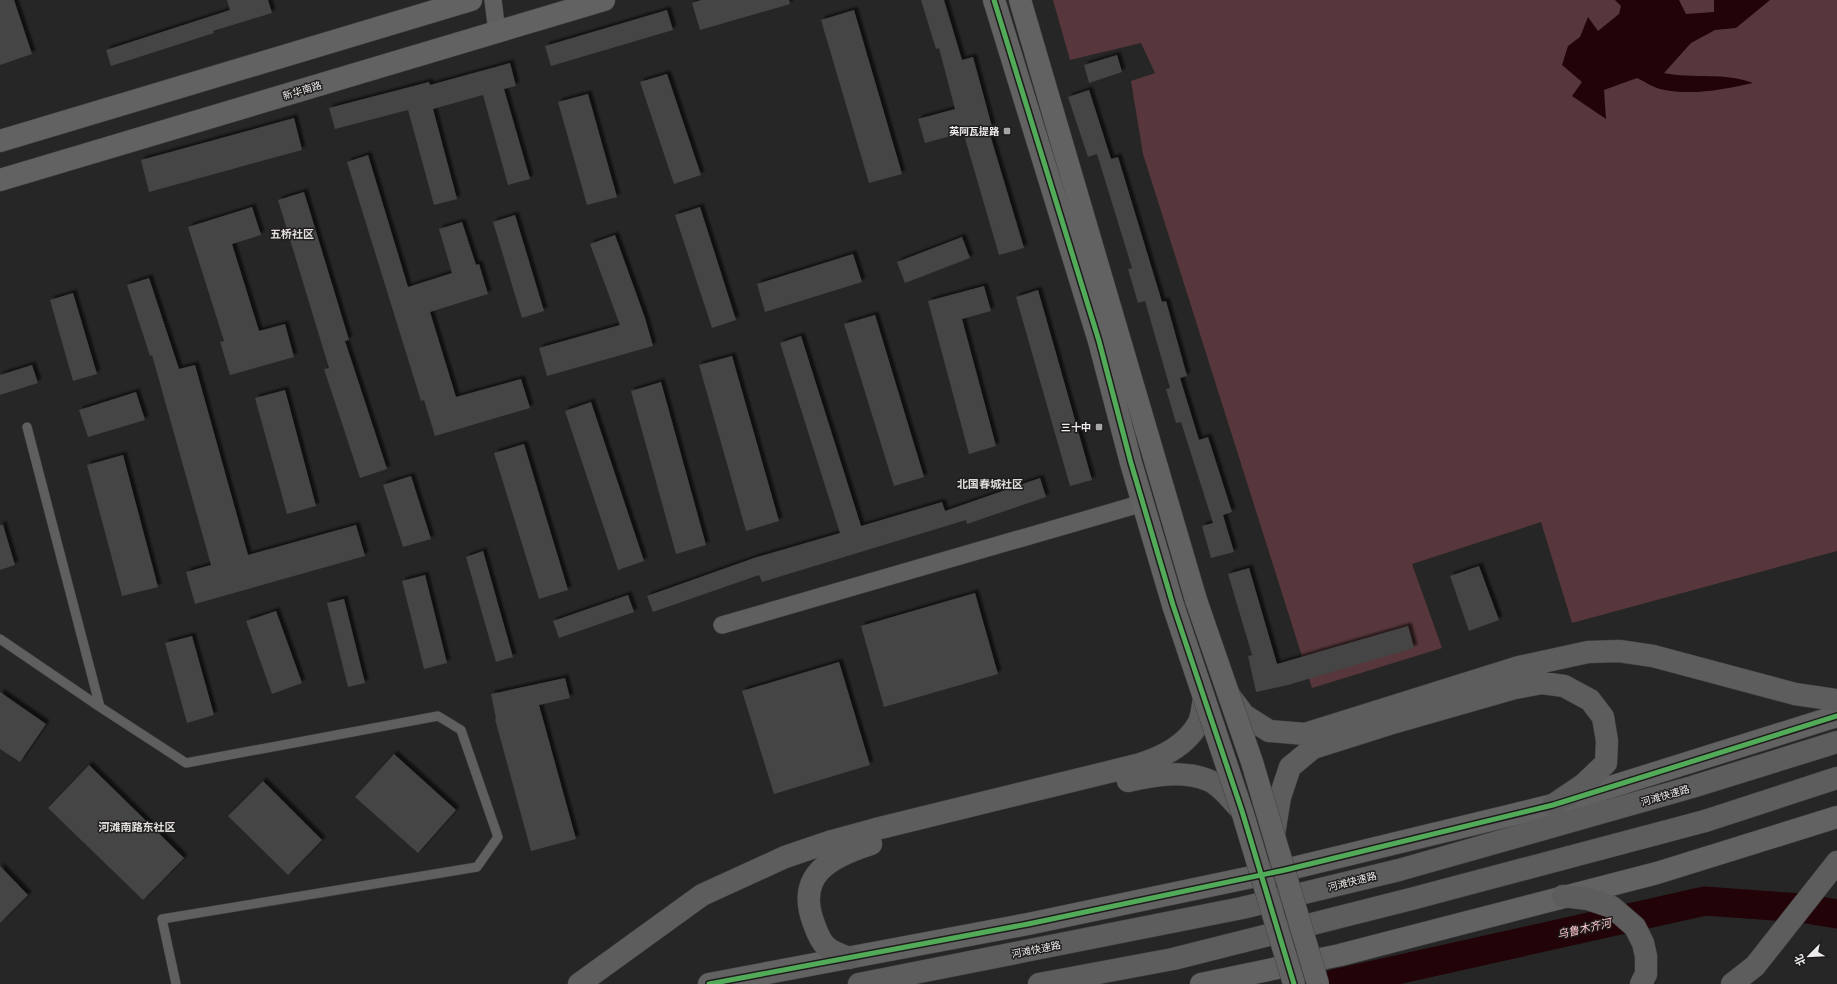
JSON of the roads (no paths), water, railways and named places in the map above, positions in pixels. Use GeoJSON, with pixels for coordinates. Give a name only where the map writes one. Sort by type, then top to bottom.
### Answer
{"type":"FeatureCollection","features":[{"type":"Feature","properties":{"kind":"highway"},"geometry":{"type":"LineString","coordinates":[[1274,834],[1280,797],[1290,767],[1313,748],[1389,724],[1497,684],[1519,667],[1588,652],[1619,651],[1653,656],[1795,694],[1837,700]]}},
{"type":"Feature","properties":{"kind":"highway"},"geometry":{"type":"LineString","coordinates":[[1228,694],[1244,715],[1269,731],[1305,734],[1497,684],[1542,684],[1564,686],[1590,700],[1603,717],[1607,741],[1606,763],[1584,784],[1553,805]]}},
{"type":"Feature","properties":{"kind":"highway"},"geometry":{"type":"LineString","coordinates":[[849,958],[830,951],[819,938],[809,913],[807,896],[812,882],[819,872],[832,860],[878,835],[1137,766],[1159,758],[1189,737],[1199,722],[1204,699]]}},
{"type":"Feature","properties":{"kind":"highway","name":"河滩快速路"},"geometry":{"type":"LineString","coordinates":[[859,984],[1227,911],[1391,872],[1684,789],[1837,742]]}},
{"type":"Feature","properties":{"kind":"highway"},"geometry":{"type":"LineString","coordinates":[[579,984],[702,895],[785,857],[832,841],[878,835],[1156,775],[1186,775],[1209,780],[1224,792],[1242,812]]}},
{"type":"Feature","properties":{"kind":"highway"},"geometry":{"type":"LineString","coordinates":[[1039,984],[1173,959],[1411,899],[1705,821],[1837,778]]}},
{"type":"Feature","properties":{"kind":"highway"},"geometry":{"type":"LineString","coordinates":[[1732,984],[1755,966],[1837,862]]}},
{"type":"Feature","properties":{"kind":"highway"},"geometry":{"type":"LineString","coordinates":[[1562,896],[1588,899],[1612,907],[1635,927],[1643,943],[1646,956],[1646,974],[1642,984]]}},
{"type":"Feature","properties":{"kind":"street"},"geometry":{"type":"LineString","coordinates":[[0,141],[471,0]]}},
{"type":"Feature","properties":{"kind":"street"},"geometry":{"type":"LineString","coordinates":[[493,0],[497,32]]}},
{"type":"Feature","properties":{"kind":"street","name":"新华南路"},"geometry":{"type":"LineString","coordinates":[[0,180],[604,0]]}},
{"type":"Feature","properties":{"kind":"street"},"geometry":{"type":"LineString","coordinates":[[994,0],[1099,341],[1143,503],[1173,604],[1242,812],[1294,984]]}},
{"type":"Feature","properties":{"kind":"street"},"geometry":{"type":"LineString","coordinates":[[1020,0],[1196,600],[1252,762],[1318,984]]}},
{"type":"Feature","properties":{"kind":"street"},"geometry":{"type":"LineString","coordinates":[[722,625],[1143,503]]}},
{"type":"Feature","properties":{"kind":"street"},"geometry":{"type":"LineString","coordinates":[[709,984],[1028,924],[1278,872],[1553,805],[1837,716]]}},
{"type":"Feature","properties":{"kind":"street"},"geometry":{"type":"LineString","coordinates":[[1201,984],[1340,955],[1657,872],[1837,817]]}},
{"type":"Feature","properties":{"kind":"lane"},"geometry":{"type":"LineString","coordinates":[[27,427],[100,707]]}},
{"type":"Feature","properties":{"kind":"lane"},"geometry":{"type":"LineString","coordinates":[[0,639],[186,763],[438,716],[461,730],[498,837],[477,867],[162,918],[176,984]]}},
{"type":"Feature","properties":{"kind":"waterway","name":"乌鲁木齐河"},"geometry":{"type":"LineString","coordinates":[[1334,984],[1705,901],[1800,908],[1837,914]]}},
{"type":"Feature","properties":{"kind":"place","name":"英阿瓦提路"},"geometry":{"type":"Point","coordinates":[1007,131]}},
{"type":"Feature","properties":{"kind":"place","name":"三十中"},"geometry":{"type":"Point","coordinates":[1099,427]}},
{"type":"Feature","properties":{"kind":"district","name":"五桥社区"},"geometry":{"type":"Point","coordinates":[292,233]}},
{"type":"Feature","properties":{"kind":"district","name":"北国春城社区"},"geometry":{"type":"Point","coordinates":[990,483]}},
{"type":"Feature","properties":{"kind":"district","name":"河滩南路东社区"},"geometry":{"type":"Point","coordinates":[137,826]}}]}
